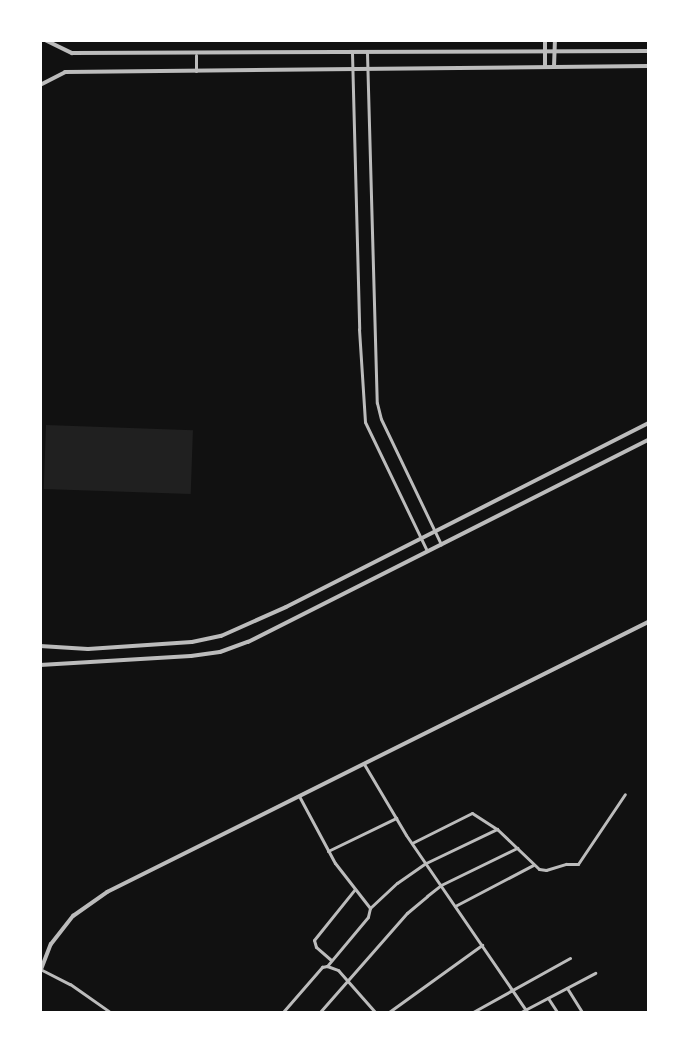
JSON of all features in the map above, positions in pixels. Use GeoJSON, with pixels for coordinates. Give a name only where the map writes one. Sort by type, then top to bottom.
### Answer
{"type":"FeatureCollection","features":[{"type":"Feature","properties":{"kind":"street"},"geometry":{"type":"LineString","coordinates":[[45,40],[72,53],[196,55],[648,51]]}},
{"type":"Feature","properties":{"kind":"street"},"geometry":{"type":"LineString","coordinates":[[545,40],[545,67]]}},
{"type":"Feature","properties":{"kind":"street"},"geometry":{"type":"LineString","coordinates":[[554,67],[555,40]]}},
{"type":"Feature","properties":{"kind":"street"},"geometry":{"type":"LineString","coordinates":[[352,53],[359,329],[366,422],[427,551]]}},
{"type":"Feature","properties":{"kind":"street"},"geometry":{"type":"LineString","coordinates":[[367,53],[377,403],[381,419],[441,544]]}},
{"type":"Feature","properties":{"kind":"street"},"geometry":{"type":"LineString","coordinates":[[196,55],[196,71]]}},
{"type":"Feature","properties":{"kind":"street"},"geometry":{"type":"LineString","coordinates":[[40,85],[65,72],[648,66]]}},
{"type":"Feature","properties":{"kind":"street"},"geometry":{"type":"LineString","coordinates":[[40,646],[88,649],[192,642],[220,636],[286,607],[648,423]]}},
{"type":"Feature","properties":{"kind":"street"},"geometry":{"type":"LineString","coordinates":[[40,665],[220,652],[248,642],[648,440]]}},
{"type":"Feature","properties":{"kind":"street"},"geometry":{"type":"LineString","coordinates":[[110,1012],[70,984],[41,971],[51,944],[73,916],[106,892],[648,622]]}},
{"type":"Feature","properties":{"kind":"street"},"geometry":{"type":"LineString","coordinates":[[364,764],[412,843],[526,1011]]}},
{"type":"Feature","properties":{"kind":"street"},"geometry":{"type":"LineString","coordinates":[[412,843],[472,813],[497,829],[534,864],[546,870],[583,861],[625,794]]}},
{"type":"Feature","properties":{"kind":"street"},"geometry":{"type":"LineString","coordinates":[[299,796],[328,851],[370,908]]}},
{"type":"Feature","properties":{"kind":"street"},"geometry":{"type":"LineString","coordinates":[[328,851],[396,818]]}},
{"type":"Feature","properties":{"kind":"street"},"geometry":{"type":"LineString","coordinates":[[327,966],[368,917],[370,908],[392,887],[426,863],[497,829]]}},
{"type":"Feature","properties":{"kind":"street"},"geometry":{"type":"LineString","coordinates":[[320,1012],[407,913],[441,885],[518,848]]}},
{"type":"Feature","properties":{"kind":"street"},"geometry":{"type":"LineString","coordinates":[[455,906],[534,864]]}},
{"type":"Feature","properties":{"kind":"street"},"geometry":{"type":"LineString","coordinates":[[331,960],[316,947],[314,940],[356,889]]}},
{"type":"Feature","properties":{"kind":"street"},"geometry":{"type":"LineString","coordinates":[[389,1012],[482,945]]}},
{"type":"Feature","properties":{"kind":"street"},"geometry":{"type":"LineString","coordinates":[[473,1012],[570,958]]}},
{"type":"Feature","properties":{"kind":"street"},"geometry":{"type":"LineString","coordinates":[[283,1012],[322,967],[332,966],[375,1012]]}},
{"type":"Feature","properties":{"kind":"street"},"geometry":{"type":"LineString","coordinates":[[521,1012],[595,974]]}},
{"type":"Feature","properties":{"kind":"street"},"geometry":{"type":"LineString","coordinates":[[567,988],[582,1012]]}},
{"type":"Feature","properties":{"kind":"street"},"geometry":{"type":"LineString","coordinates":[[548,998],[557,1012]]}},
{"type":"Feature","properties":{"kind":"shaded area"},"geometry":{"type":"Polygon","coordinates":[[[46,425],[193,430],[191,494],[44,489],[46,425]]]}}]}
